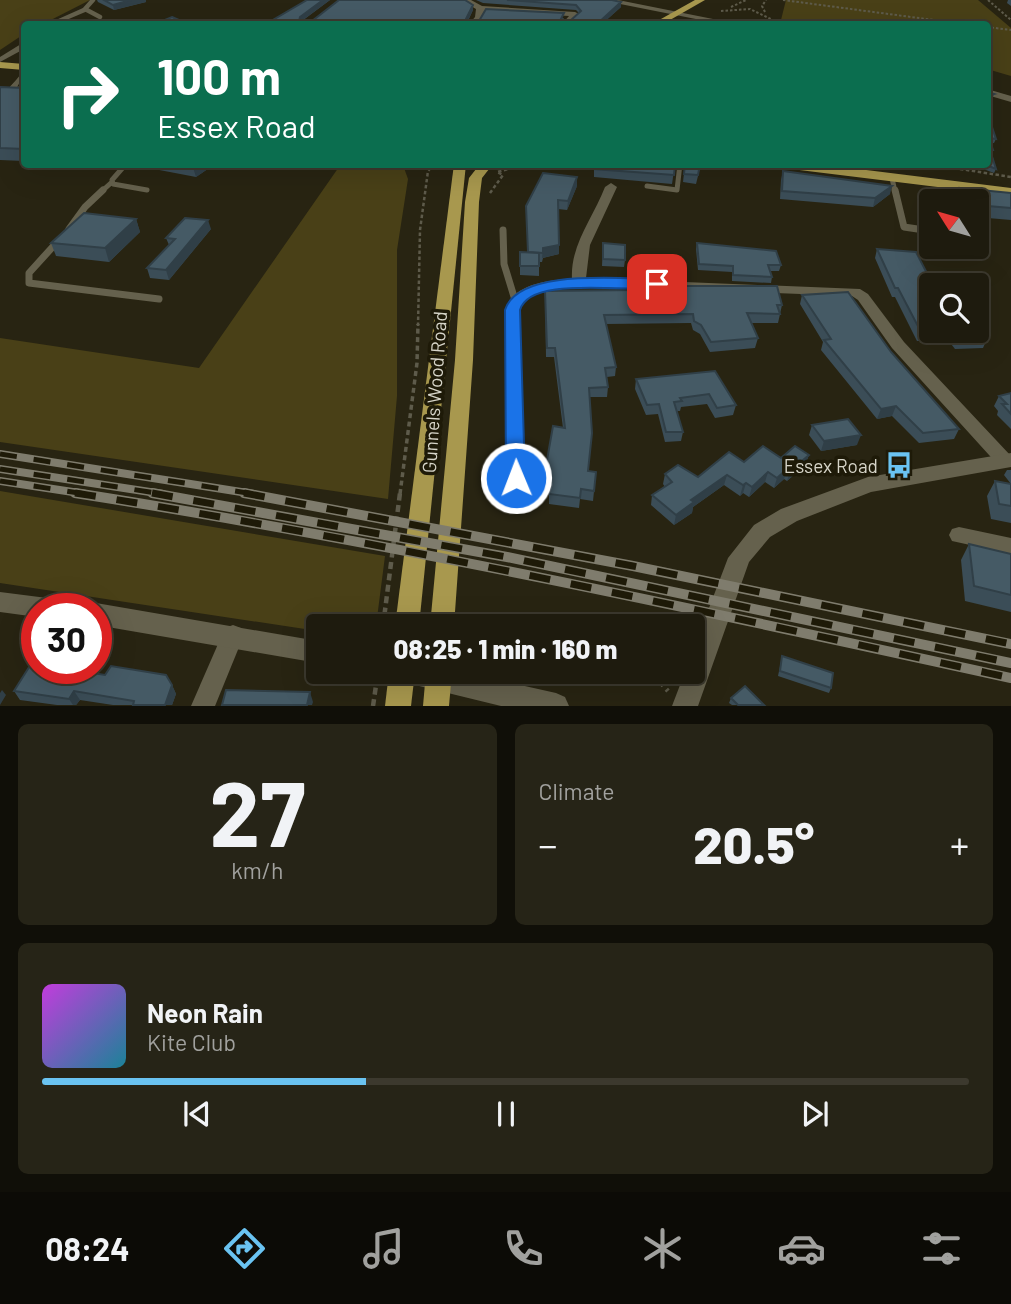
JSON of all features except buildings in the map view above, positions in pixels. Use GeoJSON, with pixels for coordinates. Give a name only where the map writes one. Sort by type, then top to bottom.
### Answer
{"type":"FeatureCollection","features":[{"type":"Feature","properties":{"kind":"main road"},"geometry":{"type":"LineString","coordinates":[[664,21],[704,3]]}},
{"type":"Feature","properties":{"kind":"main road"},"geometry":{"type":"LineString","coordinates":[[679,21],[704,3]]}},
{"type":"Feature","properties":{"kind":"main road"},"geometry":{"type":"LineString","coordinates":[[0,62],[21,64]]}},
{"type":"Feature","properties":{"kind":"main road","name":"Gunnels Wood Road"},"geometry":{"type":"LineString","coordinates":[[408,614],[427,363],[459,168]]}},
{"type":"Feature","properties":{"kind":"main road","name":"Gunnels Wood Road"},"geometry":{"type":"LineString","coordinates":[[443,614],[464,360],[472,202],[476,178],[492,168]]}},
{"type":"Feature","properties":{"kind":"main road"},"geometry":{"type":"LineString","coordinates":[[814,168],[1011,192]]}},
{"type":"Feature","properties":{"kind":"main road"},"geometry":{"type":"LineString","coordinates":[[881,168],[1011,183]]}},
{"type":"Feature","properties":{"kind":"main road"},"geometry":{"type":"LineString","coordinates":[[398,705],[401,684]]}},
{"type":"Feature","properties":{"kind":"main road"},"geometry":{"type":"LineString","coordinates":[[436,705],[438,684]]}},
{"type":"Feature","properties":{"kind":"street"},"geometry":{"type":"LineString","coordinates":[[465,0],[480,8],[576,12],[568,21]]}},
{"type":"Feature","properties":{"kind":"street"},"geometry":{"type":"LineString","coordinates":[[604,0],[716,21]]}},
{"type":"Feature","properties":{"kind":"street"},"geometry":{"type":"LineString","coordinates":[[476,21],[480,8]]}},
{"type":"Feature","properties":{"kind":"street"},"geometry":{"type":"LineString","coordinates":[[58,21],[86,10]]}},
{"type":"Feature","properties":{"kind":"street"},"geometry":{"type":"LineString","coordinates":[[0,62],[21,48]]}},
{"type":"Feature","properties":{"kind":"street"},"geometry":{"type":"LineString","coordinates":[[991,93],[1011,99]]}},
{"type":"Feature","properties":{"kind":"street"},"geometry":{"type":"LineString","coordinates":[[579,283],[577,268],[582,249],[611,187]]}},
{"type":"Feature","properties":{"kind":"street"},"geometry":{"type":"LineString","coordinates":[[516,478],[512,310],[516,300],[526,292],[547,286],[579,283],[855,292],[863,297],[898,345],[1008,461]]}},
{"type":"Feature","properties":{"kind":"street"},"geometry":{"type":"LineString","coordinates":[[685,705],[739,558],[762,531],[828,498],[905,476],[1008,461]]}},
{"type":"Feature","properties":{"kind":"street"},"geometry":{"type":"LineString","coordinates":[[959,535],[1011,545]]}},
{"type":"Feature","properties":{"kind":"street"},"geometry":{"type":"LineString","coordinates":[[0,602],[21,605]]}},
{"type":"Feature","properties":{"kind":"street"},"geometry":{"type":"LineString","coordinates":[[112,616],[306,650]]}},
{"type":"Feature","properties":{"kind":"street"},"geometry":{"type":"LineString","coordinates":[[203,705],[233,635]]}},
{"type":"Feature","properties":{"kind":"street"},"geometry":{"type":"LineString","coordinates":[[464,684],[556,705]]}},
{"type":"Feature","properties":{"kind":"lane"},"geometry":{"type":"LineString","coordinates":[[93,0],[86,4],[86,10],[100,17]]}},
{"type":"Feature","properties":{"kind":"lane"},"geometry":{"type":"LineString","coordinates":[[21,81],[12,88],[21,90]]}},
{"type":"Feature","properties":{"kind":"lane"},"geometry":{"type":"LineString","coordinates":[[123,168],[85,207],[27,278],[29,283],[37,285],[159,299]]}},
{"type":"Feature","properties":{"kind":"lane"},"geometry":{"type":"LineString","coordinates":[[647,186],[677,190],[680,168]]}},
{"type":"Feature","properties":{"kind":"lane"},"geometry":{"type":"LineString","coordinates":[[892,178],[904,227],[919,229]]}},
{"type":"Feature","properties":{"kind":"lane"},"geometry":{"type":"LineString","coordinates":[[112,182],[147,190]]}},
{"type":"Feature","properties":{"kind":"lane"},"geometry":{"type":"LineString","coordinates":[[503,230],[504,264],[516,300]]}},
{"type":"Feature","properties":{"kind":"path"},"geometry":{"type":"LineString","coordinates":[[765,0],[762,6],[775,21]]}},
{"type":"Feature","properties":{"kind":"path"},"geometry":{"type":"LineString","coordinates":[[782,0],[936,21]]}},
{"type":"Feature","properties":{"kind":"path"},"geometry":{"type":"LineString","coordinates":[[988,0],[1011,20]]}},
{"type":"Feature","properties":{"kind":"path"},"geometry":{"type":"LineString","coordinates":[[721,11],[736,7],[765,12]]}},
{"type":"Feature","properties":{"kind":"path"},"geometry":{"type":"LineString","coordinates":[[991,28],[1011,30]]}},
{"type":"Feature","properties":{"kind":"path"},"geometry":{"type":"LineString","coordinates":[[385,614],[427,363],[420,230],[427,168]]}},
{"type":"Feature","properties":{"kind":"path"},"geometry":{"type":"LineString","coordinates":[[959,168],[1011,177]]}},
{"type":"Feature","properties":{"kind":"path"},"geometry":{"type":"LineString","coordinates":[[373,705],[376,684]]}},
{"type":"Feature","properties":{"kind":"shaded area"},"geometry":{"type":"Polygon","coordinates":[[[0,0],[90,0],[49,21],[21,21],[21,36],[0,50],[0,0]]]}},
{"type":"Feature","properties":{"kind":"shaded area"},"geometry":{"type":"Polygon","coordinates":[[[786,0],[978,0],[1011,28],[1011,76],[991,70],[991,21],[781,21],[786,0]]]}},
{"type":"Feature","properties":{"kind":"shaded area"},"geometry":{"type":"Polygon","coordinates":[[[338,168],[404,168],[408,179],[397,250],[397,396],[388,499],[0,442],[0,338],[199,368],[338,168]]]}},
{"type":"Feature","properties":{"kind":"shaded area"},"geometry":{"type":"Polygon","coordinates":[[[0,491],[385,556],[378,614],[306,614],[306,629],[112,600],[112,593],[66,593],[0,583],[0,491]]]}},
{"type":"Feature","properties":{"kind":"railway"},"geometry":{"type":"LineString","coordinates":[[0,454],[254,494]]}},
{"type":"Feature","properties":{"kind":"railway"},"geometry":{"type":"LineString","coordinates":[[0,469],[163,494]]}},
{"type":"Feature","properties":{"kind":"railway"},"geometry":{"type":"LineString","coordinates":[[0,481],[86,494]]}},
{"type":"Feature","properties":{"kind":"railway"},"geometry":{"type":"LineString","coordinates":[[75,493],[427,555],[1011,678]]}},
{"type":"Feature","properties":{"kind":"railway"},"geometry":{"type":"LineString","coordinates":[[152,493],[507,557],[1011,663]]}},
{"type":"Feature","properties":{"kind":"railway"},"geometry":{"type":"LineString","coordinates":[[244,493],[633,566],[1011,644]]}},
{"type":"Feature","properties":{"kind":"place","name":"Essex Road"},"geometry":{"type":"Point","coordinates":[899,465]}},
{"type":"Feature","properties":{"kind":"route"},"geometry":{"type":"LineString","coordinates":[[516,478],[512,310],[516,300],[526,292],[561,284],[657,284]]}}]}
